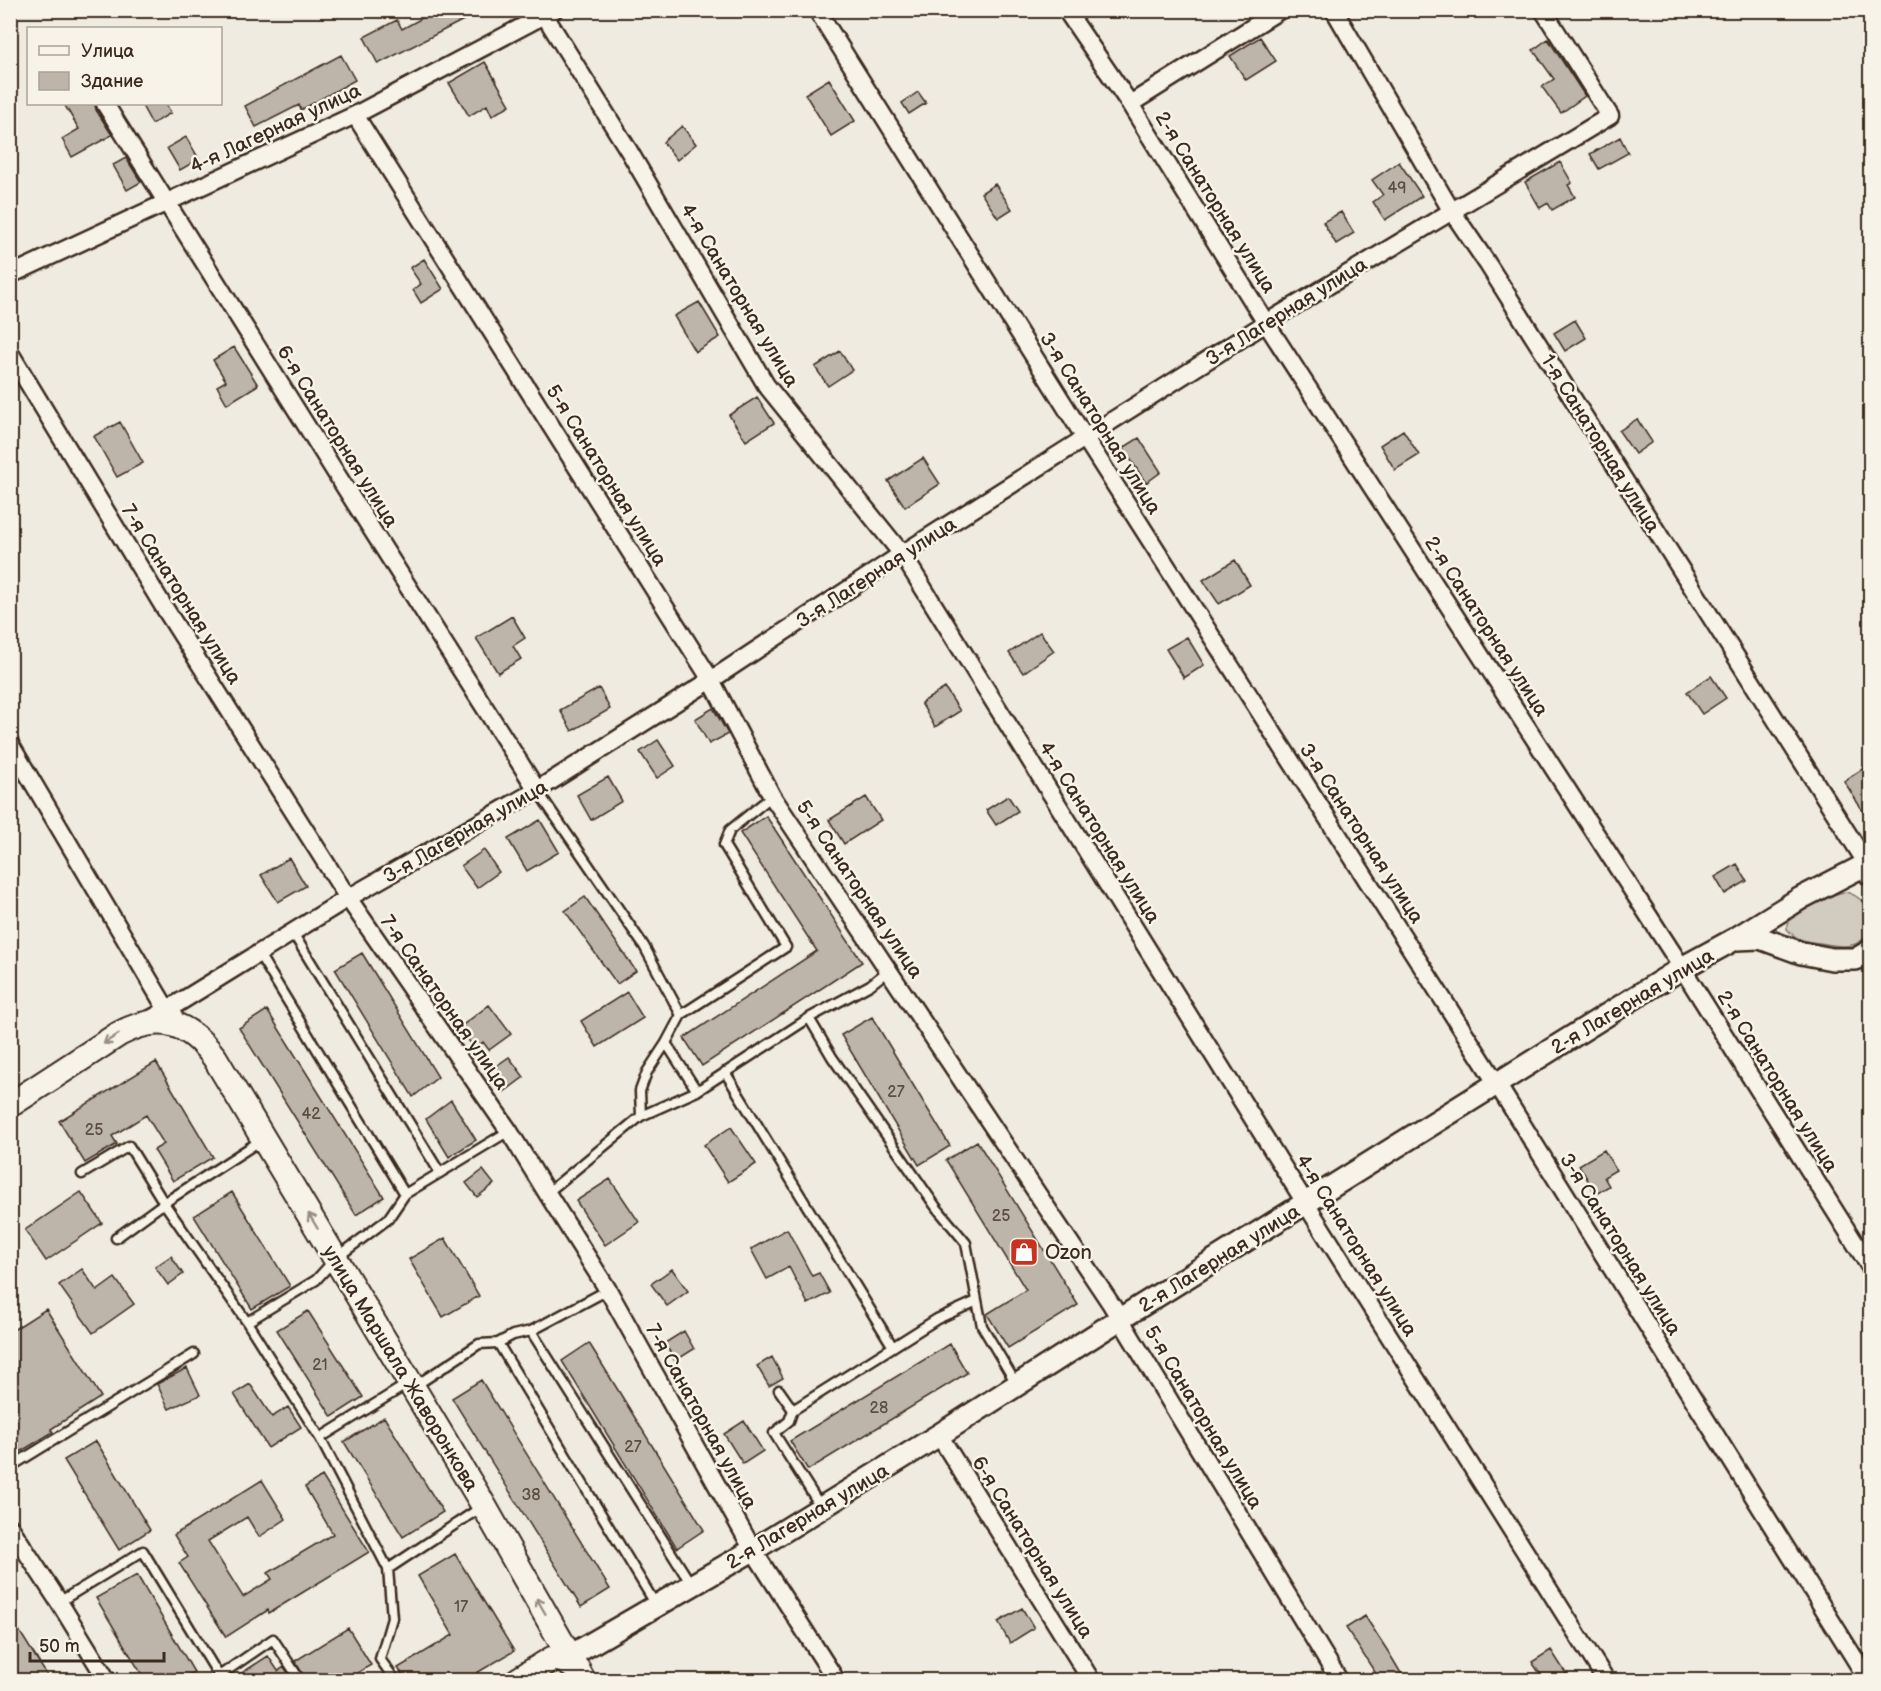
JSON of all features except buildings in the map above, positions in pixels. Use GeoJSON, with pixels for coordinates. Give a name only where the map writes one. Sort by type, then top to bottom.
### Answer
{"type":"FeatureCollection","features":[{"type":"Feature","properties":{"kind":"main road","name":"3-я Лагерная улица"},"geometry":{"type":"LineString","coordinates":[[10,1105],[119,1034],[140,1024],[170,1023],[196,1036],[215,1058]]}},
{"type":"Feature","properties":{"kind":"main road","name":"улица Маршала Жаворонкова"},"geometry":{"type":"LineString","coordinates":[[215,1058],[484,1506],[563,1673]]}},
{"type":"Feature","properties":{"kind":"main road","name":"2-я Лагерная улица"},"geometry":{"type":"LineString","coordinates":[[518,1680],[552,1659],[559,1659],[563,1673]]}},
{"type":"Feature","properties":{"kind":"street","name":"3-я Санаторная улица"},"geometry":{"type":"LineString","coordinates":[[817,10],[1085,438],[1497,1084],[1868,1680]]}},
{"type":"Feature","properties":{"kind":"street","name":"2-я Санаторная улица"},"geometry":{"type":"LineString","coordinates":[[1066,10],[1130,104],[1266,323],[1682,968],[1870,1267]]}},
{"type":"Feature","properties":{"kind":"street"},"geometry":{"type":"LineString","coordinates":[[1130,104],[1280,10]]}},
{"type":"Feature","properties":{"kind":"street","name":"1-я Санаторная улица"},"geometry":{"type":"LineString","coordinates":[[1334,10],[1451,210],[1869,867]]}},
{"type":"Feature","properties":{"kind":"street","name":"3-я Лагерная улица"},"geometry":{"type":"LineString","coordinates":[[140,1024],[167,1010],[348,898],[537,790],[711,680],[902,554],[1266,323],[1610,116],[1543,10]]}},
{"type":"Feature","properties":{"kind":"street","name":"4-я Лагерная улица"},"geometry":{"type":"LineString","coordinates":[[10,275],[355,115],[550,13]]}},
{"type":"Feature","properties":{"kind":"street","name":"4-я Санаторная улица"},"geometry":{"type":"LineString","coordinates":[[550,13],[766,385],[902,554],[1306,1204],[1606,1680]]}},
{"type":"Feature","properties":{"kind":"street","name":"6-я Санаторная улица"},"geometry":{"type":"LineString","coordinates":[[106,105],[537,790]]}},
{"type":"Feature","properties":{"kind":"street","name":"5-я Санаторная улица"},"geometry":{"type":"LineString","coordinates":[[355,115],[711,680],[772,796],[1120,1319],[1340,1680]]}},
{"type":"Feature","properties":{"kind":"street","name":"7-я Санаторная улица"},"geometry":{"type":"LineString","coordinates":[[10,352],[169,615],[348,898],[509,1131],[548,1193],[608,1290],[753,1550],[836,1680]]}},
{"type":"Feature","properties":{"kind":"street"},"geometry":{"type":"LineString","coordinates":[[10,744],[167,1010],[196,1036]]}},
{"type":"Feature","properties":{"kind":"street","name":"2-я Лагерная улица"},"geometry":{"type":"LineString","coordinates":[[563,1673],[657,1605],[753,1550],[939,1435],[1120,1319],[1682,968],[1735,939],[1801,898],[1869,867]]}},
{"type":"Feature","properties":{"kind":"street"},"geometry":{"type":"LineString","coordinates":[[1830,883],[1843,880],[1857,882],[1870,889]]}},
{"type":"Feature","properties":{"kind":"street"},"geometry":{"type":"LineString","coordinates":[[1735,939],[1760,938],[1801,953],[1832,959],[1856,959],[1870,951]]}},
{"type":"Feature","properties":{"kind":"street","name":"6-я Санаторная улица"},"geometry":{"type":"LineString","coordinates":[[939,1435],[1091,1680]]}},
{"type":"Feature","properties":{"kind":"street"},"geometry":{"type":"LineString","coordinates":[[10,1527],[107,1680]]}},
{"type":"Feature","properties":{"kind":"lane"},"geometry":{"type":"LineString","coordinates":[[537,790],[644,946],[681,1015]]}},
{"type":"Feature","properties":{"kind":"lane"},"geometry":{"type":"LineString","coordinates":[[641,1116],[640,1091],[647,1072],[681,1015],[786,947],[724,845],[730,830],[772,796]]}},
{"type":"Feature","properties":{"kind":"lane"},"geometry":{"type":"LineString","coordinates":[[293,933],[440,1173]]}},
{"type":"Feature","properties":{"kind":"lane"},"geometry":{"type":"LineString","coordinates":[[259,954],[405,1194]]}},
{"type":"Feature","properties":{"kind":"lane"},"geometry":{"type":"LineString","coordinates":[[548,1193],[641,1116],[697,1091],[809,1018],[870,985],[889,970]]}},
{"type":"Feature","properties":{"kind":"lane"},"geometry":{"type":"LineString","coordinates":[[809,1018],[832,1057],[929,1197],[966,1244],[982,1326],[1017,1385]]}},
{"type":"Feature","properties":{"kind":"lane"},"geometry":{"type":"LineString","coordinates":[[666,1043],[697,1091]]}},
{"type":"Feature","properties":{"kind":"lane"},"geometry":{"type":"LineString","coordinates":[[725,1072],[893,1347]]}},
{"type":"Feature","properties":{"kind":"lane"},"geometry":{"type":"LineString","coordinates":[[247,1322],[316,1280],[335,1259],[388,1219],[405,1194],[509,1131]]}},
{"type":"Feature","properties":{"kind":"lane"},"geometry":{"type":"LineString","coordinates":[[116,1238],[164,1203],[263,1139]]}},
{"type":"Feature","properties":{"kind":"lane"},"geometry":{"type":"LineString","coordinates":[[82,1174],[129,1146],[164,1203],[247,1322],[320,1438],[388,1569],[392,1618],[380,1659],[395,1680]]}},
{"type":"Feature","properties":{"kind":"lane"},"geometry":{"type":"LineString","coordinates":[[320,1438],[479,1344],[498,1343],[513,1335],[531,1331],[608,1290]]}},
{"type":"Feature","properties":{"kind":"lane"},"geometry":{"type":"LineString","coordinates":[[821,1508],[774,1433],[789,1421],[793,1410],[937,1319],[977,1301]]}},
{"type":"Feature","properties":{"kind":"lane"},"geometry":{"type":"LineString","coordinates":[[531,1331],[691,1585]]}},
{"type":"Feature","properties":{"kind":"lane"},"geometry":{"type":"LineString","coordinates":[[498,1343],[657,1605]]}},
{"type":"Feature","properties":{"kind":"lane"},"geometry":{"type":"LineString","coordinates":[[10,1467],[194,1354]]}},
{"type":"Feature","properties":{"kind":"lane"},"geometry":{"type":"LineString","coordinates":[[779,1390],[793,1410]]}},
{"type":"Feature","properties":{"kind":"lane"},"geometry":{"type":"LineString","coordinates":[[388,1569],[484,1506]]}},
{"type":"Feature","properties":{"kind":"lane"},"geometry":{"type":"LineString","coordinates":[[59,1602],[143,1551],[219,1679],[273,1639],[300,1680]]}},
{"type":"Feature","properties":{"kind":"shaded area"},"geometry":{"type":"Polygon","coordinates":[[[1846,892],[1863,902],[1871,918],[1867,934],[1861,940],[1848,946],[1810,942],[1794,936],[1787,929],[1788,921],[1823,899],[1846,892]]]}},
{"type":"Feature","properties":{"kind":"place","name":"Ozon"},"geometry":{"type":"Point","coordinates":[1024,1252]}}]}
